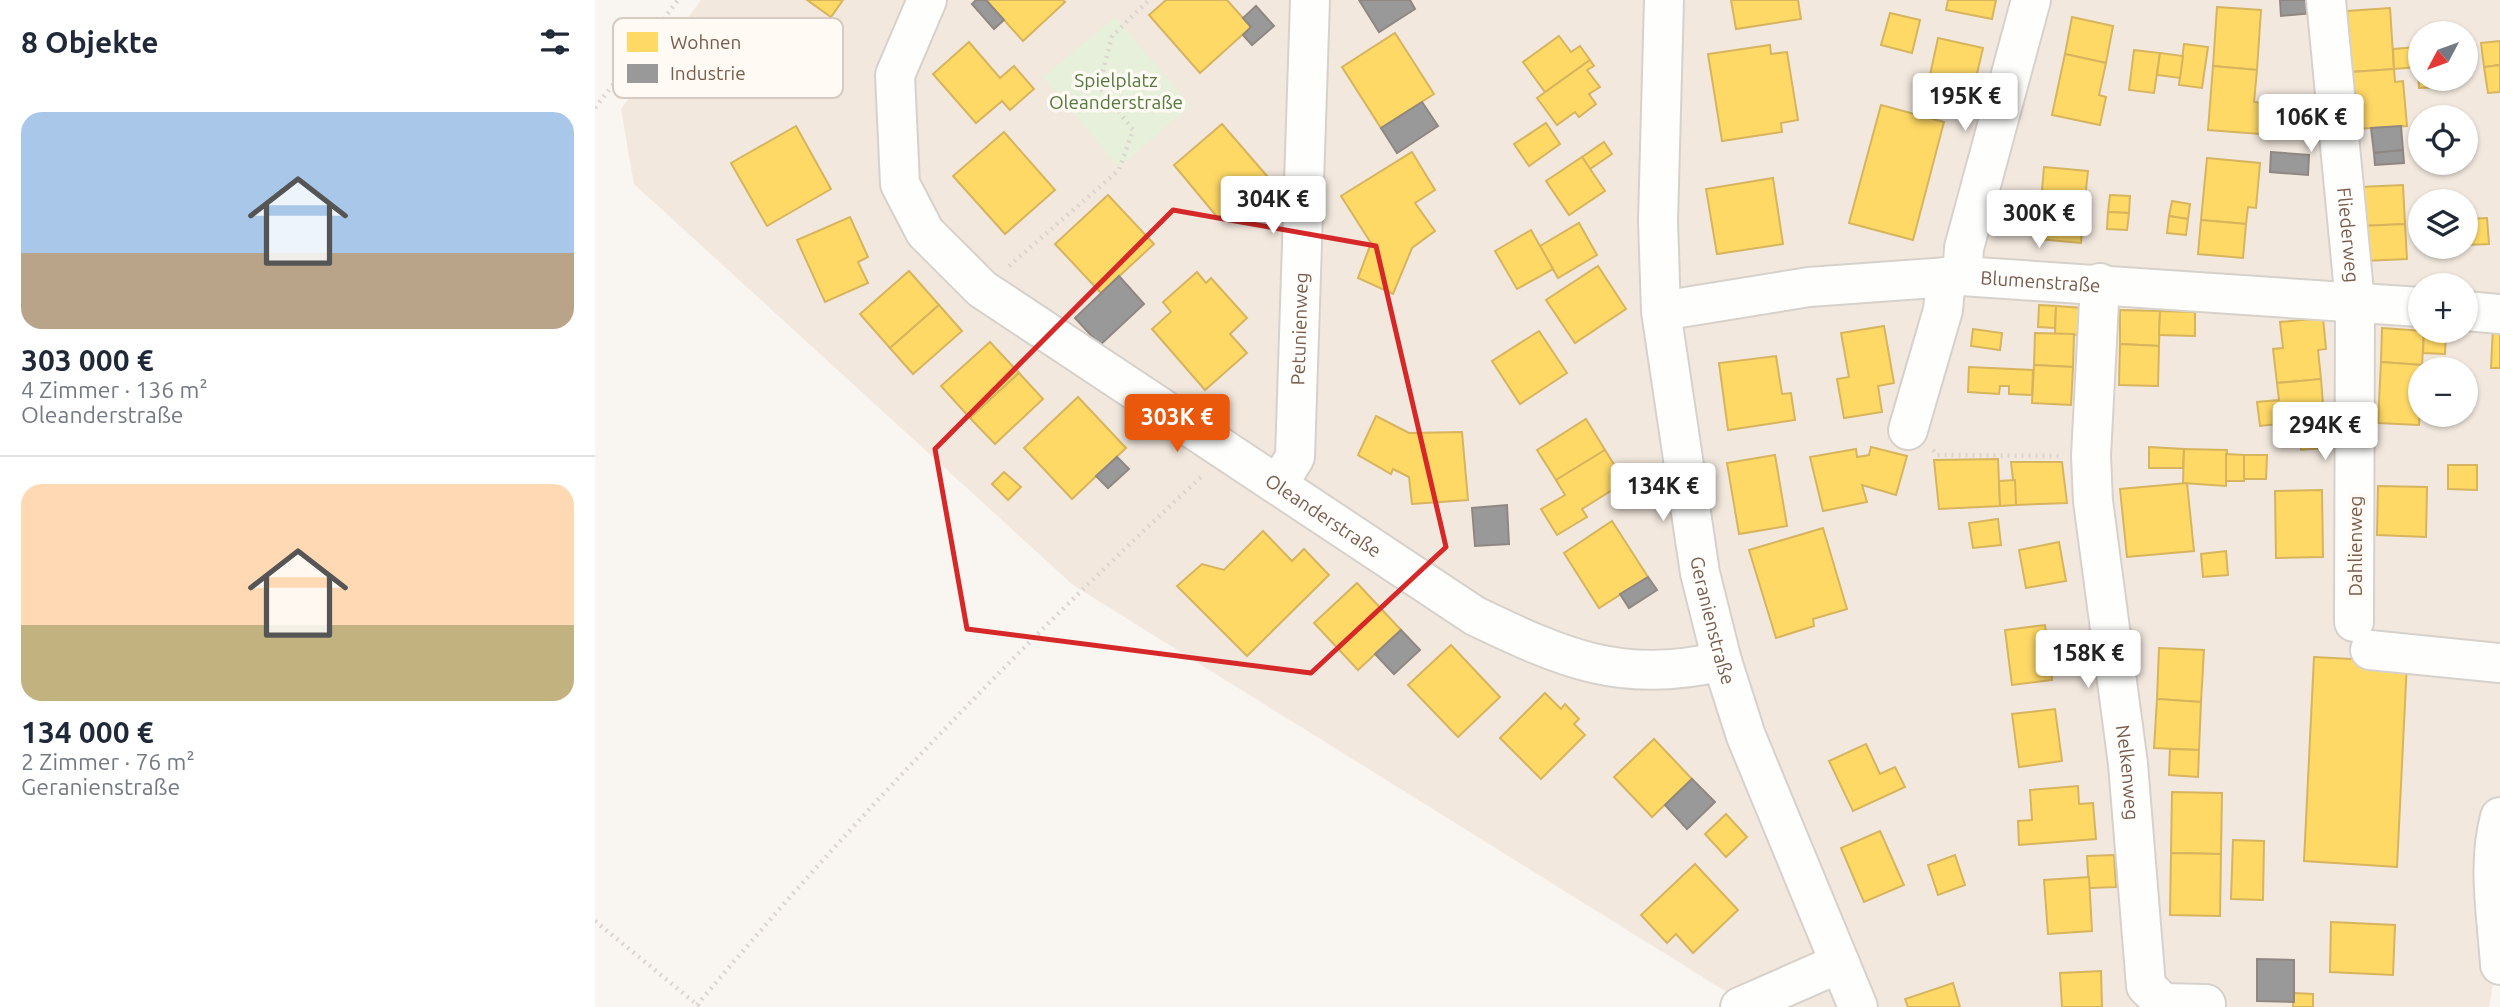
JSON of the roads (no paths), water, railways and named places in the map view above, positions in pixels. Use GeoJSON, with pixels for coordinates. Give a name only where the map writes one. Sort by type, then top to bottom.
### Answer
{"type":"FeatureCollection","features":[{"type":"Feature","properties":{"kind":"street","name":"Oleanderstraße"},"geometry":{"type":"LineString","coordinates":[[927,0],[895,75],[900,184],[925,232],[982,289],[1475,616],[1554,654],[1630,671],[1687,670],[1722,661]]}},
{"type":"Feature","properties":{"kind":"street","name":"Petunienweg"},"geometry":{"type":"LineString","coordinates":[[1278,485],[1295,457],[1310,0]]}},
{"type":"Feature","properties":{"kind":"street","name":"Geranienstraße"},"geometry":{"type":"LineString","coordinates":[[1664,0],[1658,221],[1661,311],[1700,573],[1722,661],[1746,736],[1858,1007]]}},
{"type":"Feature","properties":{"kind":"street"},"geometry":{"type":"LineString","coordinates":[[1908,430],[1967,236],[2031,0]]}},
{"type":"Feature","properties":{"kind":"street","name":"Fliederweg"},"geometry":{"type":"LineString","coordinates":[[2326,0],[2355,302]]}},
{"type":"Feature","properties":{"kind":"street","name":"Blumenstraße"},"geometry":{"type":"LineString","coordinates":[[1661,311],[1809,287],[1954,276],[2100,283],[2408,306]]}},
{"type":"Feature","properties":{"kind":"street","name":"Nelkenweg"},"geometry":{"type":"LineString","coordinates":[[2100,283],[2091,456],[2093,501],[2128,764],[2145,986],[2163,1003],[2206,1004]]}},
{"type":"Feature","properties":{"kind":"street","name":"Dahlienweg"},"geometry":{"type":"LineString","coordinates":[[2355,302],[2362,636],[2500,663]]}},
{"type":"Feature","properties":{"kind":"street"},"geometry":{"type":"LineString","coordinates":[[2478,312],[2500,314]]}},
{"type":"Feature","properties":{"kind":"street"},"geometry":{"type":"LineString","coordinates":[[2500,817],[2495,834],[2494,872],[2500,965]]}},
{"type":"Feature","properties":{"kind":"street"},"geometry":{"type":"LineString","coordinates":[[1740,1007],[1840,963]]}},
{"type":"Feature","properties":{"kind":"park label","name":"Spielplatz Oleanderstraße"},"geometry":{"type":"Point","coordinates":[1116,91]}}]}
